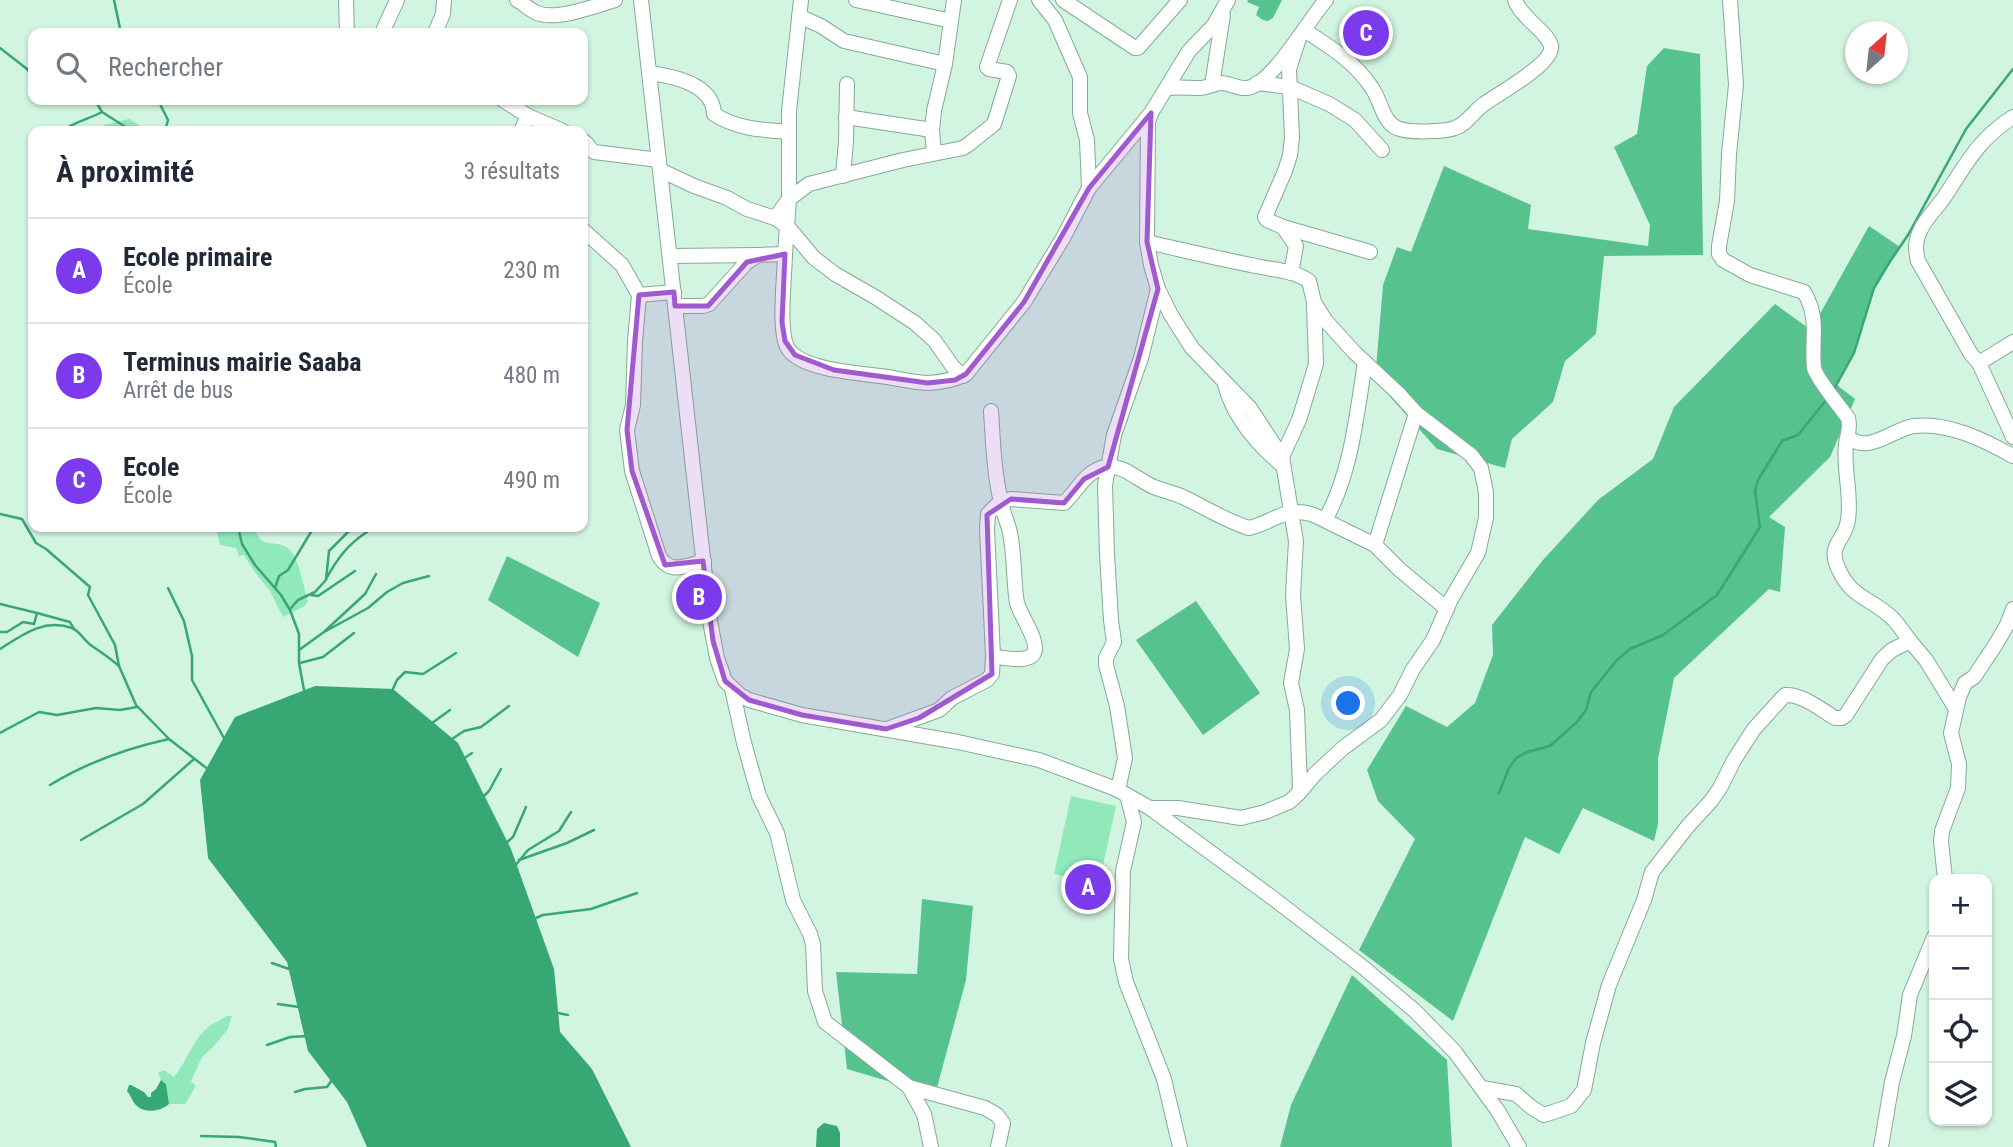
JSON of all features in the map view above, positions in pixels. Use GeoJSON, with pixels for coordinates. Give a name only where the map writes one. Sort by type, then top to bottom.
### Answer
{"type":"FeatureCollection","features":[{"type":"Feature","properties":{"kind":"street"},"geometry":{"type":"LineString","coordinates":[[346,0],[347,28]]}},
{"type":"Feature","properties":{"kind":"street"},"geometry":{"type":"LineString","coordinates":[[384,28],[397,0]]}},
{"type":"Feature","properties":{"kind":"street"},"geometry":{"type":"LineString","coordinates":[[437,28],[443,14],[444,0]]}},
{"type":"Feature","properties":{"kind":"street"},"geometry":{"type":"LineString","coordinates":[[517,0],[538,14],[547,15],[582,10],[615,0]]}},
{"type":"Feature","properties":{"kind":"street"},"geometry":{"type":"LineString","coordinates":[[641,0],[713,641],[721,672],[732,689],[759,796],[777,833],[793,900],[813,944],[815,991],[822,1015],[831,1027],[909,1087],[985,1108],[998,1115],[1003,1123],[998,1147]]}},
{"type":"Feature","properties":{"kind":"street"},"geometry":{"type":"LineString","coordinates":[[801,0],[789,132],[788,227],[782,323],[785,341],[789,350],[810,363],[834,370],[928,383],[955,380],[966,374],[1024,302],[1063,238],[1089,188],[1151,113],[1189,51],[1214,25],[1226,5]]}},
{"type":"Feature","properties":{"kind":"street"},"geometry":{"type":"LineString","coordinates":[[856,0],[951,21]]}},
{"type":"Feature","properties":{"kind":"street"},"geometry":{"type":"LineString","coordinates":[[934,153],[934,111],[945,64],[954,0]]}},
{"type":"Feature","properties":{"kind":"street"},"geometry":{"type":"LineString","coordinates":[[775,218],[789,199],[809,184],[883,164],[963,148],[994,124],[1009,75],[1007,72],[988,69],[987,66],[1010,0]]}},
{"type":"Feature","properties":{"kind":"street"},"geometry":{"type":"LineString","coordinates":[[1063,0],[1138,48],[1180,0]]}},
{"type":"Feature","properties":{"kind":"street"},"geometry":{"type":"LineString","coordinates":[[1167,88],[1203,88],[1220,82],[1247,88],[1257,83],[1267,76],[1326,0]]}},
{"type":"Feature","properties":{"kind":"street"},"geometry":{"type":"LineString","coordinates":[[1302,32],[1356,67],[1374,90],[1387,120],[1394,127],[1402,130],[1449,130],[1459,127],[1483,104],[1527,76],[1550,51],[1547,39],[1525,17],[1515,0]]}},
{"type":"Feature","properties":{"kind":"street"},"geometry":{"type":"LineString","coordinates":[[1730,0],[1736,85],[1727,201],[1719,254],[1723,260],[1750,275],[1804,292],[1809,301],[1814,318],[1816,373],[1850,424],[1846,443],[1848,523],[1833,552],[1835,560],[1848,585],[1900,626],[1926,660],[1956,709]]}},
{"type":"Feature","properties":{"kind":"street"},"geometry":{"type":"LineString","coordinates":[[1042,1],[1055,20],[1080,76],[1080,113],[1087,140],[1089,188]]}},
{"type":"Feature","properties":{"kind":"street"},"geometry":{"type":"LineString","coordinates":[[1212,85],[1226,5]]}},
{"type":"Feature","properties":{"kind":"street"},"geometry":{"type":"LineString","coordinates":[[799,16],[844,41],[945,64]]}},
{"type":"Feature","properties":{"kind":"street"},"geometry":{"type":"LineString","coordinates":[[1302,32],[1292,58],[1290,155],[1265,217],[1283,227],[1370,252]]}},
{"type":"Feature","properties":{"kind":"street"},"geometry":{"type":"LineString","coordinates":[[649,73],[676,78],[705,92],[712,99],[715,114],[724,119],[746,128],[789,132]]}},
{"type":"Feature","properties":{"kind":"street"},"geometry":{"type":"LineString","coordinates":[[1257,83],[1290,87],[1329,104],[1355,120],[1382,150]]}},
{"type":"Feature","properties":{"kind":"street"},"geometry":{"type":"LineString","coordinates":[[843,176],[846,84]]}},
{"type":"Feature","properties":{"kind":"street"},"geometry":{"type":"LineString","coordinates":[[509,105],[551,126]]}},
{"type":"Feature","properties":{"kind":"street"},"geometry":{"type":"LineString","coordinates":[[1151,113],[1148,122],[1147,242],[1158,289],[1192,348],[1225,384],[1240,396],[1282,461],[1296,541],[1293,595],[1297,649],[1291,683],[1297,710],[1300,746],[1298,794]]}},
{"type":"Feature","properties":{"kind":"street"},"geometry":{"type":"LineString","coordinates":[[523,126],[528,116]]}},
{"type":"Feature","properties":{"kind":"street"},"geometry":{"type":"LineString","coordinates":[[846,117],[932,130]]}},
{"type":"Feature","properties":{"kind":"street"},"geometry":{"type":"LineString","coordinates":[[2013,117],[1982,141],[1971,155],[1921,228],[1914,248],[1918,261],[1971,354],[1979,363],[2013,437]]}},
{"type":"Feature","properties":{"kind":"street"},"geometry":{"type":"LineString","coordinates":[[588,144],[594,152],[659,165],[694,186],[775,218],[788,227],[802,246],[825,266],[915,323],[963,376]]}},
{"type":"Feature","properties":{"kind":"street"},"geometry":{"type":"LineString","coordinates":[[1283,227],[1296,246],[1291,273]]}},
{"type":"Feature","properties":{"kind":"street"},"geometry":{"type":"LineString","coordinates":[[588,234],[622,265],[639,295],[633,405],[626,430],[632,471],[659,556],[665,565],[672,568],[704,561]]}},
{"type":"Feature","properties":{"kind":"street"},"geometry":{"type":"LineString","coordinates":[[1147,242],[1291,273],[1309,281],[1314,302],[1316,363],[1299,420],[1282,461]]}},
{"type":"Feature","properties":{"kind":"street"},"geometry":{"type":"LineString","coordinates":[[670,256],[785,254]]}},
{"type":"Feature","properties":{"kind":"street"},"geometry":{"type":"LineString","coordinates":[[639,295],[704,306],[709,304],[744,264],[758,255]]}},
{"type":"Feature","properties":{"kind":"street"},"geometry":{"type":"LineString","coordinates":[[1158,289],[1141,358],[1114,435],[1105,485],[1114,642],[1106,657],[1106,664],[1117,706],[1125,758],[1123,793],[1135,822],[1123,871],[1121,959],[1126,982],[1164,1079],[1180,1147]]}},
{"type":"Feature","properties":{"kind":"street"},"geometry":{"type":"LineString","coordinates":[[1150,808],[1188,809],[1241,818],[1289,802],[1343,748],[1381,720],[1400,695],[1413,669],[1433,640],[1447,608],[1478,554],[1486,518],[1486,492],[1481,468],[1471,455],[1416,413],[1339,336],[1314,302]]}},
{"type":"Feature","properties":{"kind":"street"},"geometry":{"type":"LineString","coordinates":[[1979,363],[2013,342]]}},
{"type":"Feature","properties":{"kind":"street"},"geometry":{"type":"LineString","coordinates":[[1325,520],[1338,495],[1365,362]]}},
{"type":"Feature","properties":{"kind":"street"},"geometry":{"type":"LineString","coordinates":[[991,411],[1000,501],[1010,535],[1018,609],[1030,631],[1035,649],[1030,657],[1021,659],[993,656]]}},
{"type":"Feature","properties":{"kind":"street"},"geometry":{"type":"LineString","coordinates":[[1375,545],[1416,413]]}},
{"type":"Feature","properties":{"kind":"street"},"geometry":{"type":"LineString","coordinates":[[1848,437],[1861,444],[1908,427],[1931,426],[1965,433],[2013,456]]}},
{"type":"Feature","properties":{"kind":"street"},"geometry":{"type":"LineString","coordinates":[[886,729],[939,710],[952,698],[987,680],[992,674],[987,518],[995,505],[1000,501],[1021,499],[1064,503],[1084,479],[1101,468],[1108,467],[1132,475],[1153,487],[1182,497],[1249,528],[1291,512],[1304,512],[1325,520],[1375,545],[1400,570],[1447,608]]}},
{"type":"Feature","properties":{"kind":"street"},"geometry":{"type":"LineString","coordinates":[[1944,874],[1942,831],[1958,788],[1959,764],[1951,733],[1956,709],[1965,683],[1974,677],[2007,625],[2013,609]]}},
{"type":"Feature","properties":{"kind":"street"},"geometry":{"type":"LineString","coordinates":[[1482,1088],[1516,1094],[1544,1115],[1576,1102],[1587,1083],[1593,1043],[1609,985],[1653,872],[1711,801],[1754,729],[1784,695],[1800,697],[1835,718],[1842,718],[1886,655],[1910,641]]}},
{"type":"Feature","properties":{"kind":"street"},"geometry":{"type":"LineString","coordinates":[[732,689],[749,700],[781,710],[970,744],[1039,760],[1123,793],[1150,808],[1270,896],[1395,994],[1439,1034],[1482,1088],[1519,1147]]}},
{"type":"Feature","properties":{"kind":"street"},"geometry":{"type":"LineString","coordinates":[[1881,1147],[1892,1082],[1905,1036],[1910,995],[1929,949]]}},
{"type":"Feature","properties":{"kind":"street"},"geometry":{"type":"LineString","coordinates":[[909,1087],[924,1114],[931,1147]]}},
{"type":"Feature","properties":{"kind":"highlighted area"},"geometry":{"type":"Polygon","coordinates":[[[1151,113],[1147,242],[1158,289],[1108,467],[1084,479],[1064,503],[1011,499],[987,515],[992,674],[919,718],[886,729],[802,715],[749,700],[725,681],[713,641],[703,561],[665,565],[632,471],[627,430],[639,295],[674,292],[675,306],[708,306],[747,262],[785,254],[782,322],[785,341],[795,355],[834,370],[928,383],[955,380],[966,374],[1024,302],[1089,188],[1151,113]]]}},
{"type":"Feature","properties":{"kind":"shaded area"},"geometry":{"type":"Polygon","coordinates":[[[1282,0],[1273,18],[1268,21],[1256,15],[1259,7],[1247,2],[1282,0]]]}},
{"type":"Feature","properties":{"kind":"shaded area"},"geometry":{"type":"Polygon","coordinates":[[[1664,48],[1700,54],[1703,255],[1604,256],[1596,334],[1565,361],[1553,402],[1512,439],[1505,468],[1437,449],[1375,380],[1383,285],[1397,247],[1411,252],[1444,166],[1531,205],[1528,229],[1648,246],[1650,225],[1614,147],[1637,134],[1647,66],[1664,48]]]}},
{"type":"Feature","properties":{"kind":"shaded area"},"geometry":{"type":"Polygon","coordinates":[[[129,119],[141,126],[104,126],[129,119]]]}},
{"type":"Feature","properties":{"kind":"shaded area"},"geometry":{"type":"Polygon","coordinates":[[[1869,226],[1900,247],[1874,288],[1854,353],[1837,385],[1855,399],[1830,457],[1769,517],[1785,527],[1780,592],[1769,589],[1674,678],[1658,759],[1658,824],[1654,841],[1583,808],[1559,854],[1525,837],[1453,1021],[1359,950],[1415,839],[1378,801],[1367,770],[1406,706],[1447,727],[1475,703],[1493,655],[1492,625],[1543,560],[1598,500],[1653,459],[1674,407],[1775,304],[1811,330],[1869,226]]]}},
{"type":"Feature","properties":{"kind":"shaded area"},"geometry":{"type":"Polygon","coordinates":[[[217,532],[256,532],[261,540],[289,549],[298,566],[308,602],[283,617],[270,591],[244,555],[239,556],[236,548],[220,545],[217,532]]]}},
{"type":"Feature","properties":{"kind":"shaded area"},"geometry":{"type":"Polygon","coordinates":[[[507,556],[600,603],[578,657],[488,600],[507,556]]]}},
{"type":"Feature","properties":{"kind":"shaded area"},"geometry":{"type":"Polygon","coordinates":[[[1196,601],[1260,693],[1203,735],[1136,640],[1196,601]]]}},
{"type":"Feature","properties":{"kind":"shaded area"},"geometry":{"type":"Polygon","coordinates":[[[315,686],[393,689],[458,743],[511,849],[554,969],[560,1032],[592,1069],[631,1147],[367,1147],[347,1102],[308,1051],[287,962],[208,858],[200,780],[235,717],[315,686]]]}},
{"type":"Feature","properties":{"kind":"shaded area"},"geometry":{"type":"Polygon","coordinates":[[[1071,796],[1116,806],[1099,883],[1054,874],[1071,796]]]}},
{"type":"Feature","properties":{"kind":"shaded area"},"geometry":{"type":"Polygon","coordinates":[[[922,899],[973,906],[966,980],[935,1095],[847,1069],[836,972],[917,974],[922,899]]]}},
{"type":"Feature","properties":{"kind":"shaded area"},"geometry":{"type":"Polygon","coordinates":[[[1352,975],[1447,1060],[1452,1147],[1280,1147],[1291,1105],[1352,975]]]}},
{"type":"Feature","properties":{"kind":"shaded area"},"geometry":{"type":"Polygon","coordinates":[[[227,1016],[232,1016],[228,1029],[202,1057],[191,1081],[196,1086],[185,1104],[169,1104],[166,1084],[158,1073],[164,1070],[174,1077],[202,1033],[227,1016]]]}},
{"type":"Feature","properties":{"kind":"shaded area"},"geometry":{"type":"Polygon","coordinates":[[[161,1080],[166,1084],[169,1104],[158,1110],[141,1108],[127,1091],[131,1085],[151,1097],[161,1080]]]}},
{"type":"Feature","properties":{"kind":"shaded area"},"geometry":{"type":"Polygon","coordinates":[[[824,1123],[837,1126],[840,1147],[816,1147],[817,1129],[824,1123]]]}},
{"type":"Feature","properties":{"kind":"waterway"},"geometry":{"type":"LineString","coordinates":[[114,0],[120,28]]}},
{"type":"Feature","properties":{"kind":"waterway"},"geometry":{"type":"LineString","coordinates":[[0,48],[28,70]]}},
{"type":"Feature","properties":{"kind":"waterway"},"geometry":{"type":"LineString","coordinates":[[1833,391],[1854,353],[1874,288],[1908,235],[1966,129],[2013,69]]}},
{"type":"Feature","properties":{"kind":"waterway"},"geometry":{"type":"LineString","coordinates":[[98,105],[102,112],[124,126]]}},
{"type":"Feature","properties":{"kind":"waterway"},"geometry":{"type":"LineString","coordinates":[[160,105],[168,120],[166,126]]}},
{"type":"Feature","properties":{"kind":"waterway"},"geometry":{"type":"LineString","coordinates":[[70,126],[102,112]]}},
{"type":"Feature","properties":{"kind":"waterway"},"geometry":{"type":"LineString","coordinates":[[1499,793],[1516,758],[1550,746],[1576,723],[1586,710],[1591,692],[1617,660],[1630,649],[1663,635],[1717,595],[1760,527],[1755,491],[1758,480],[1782,441],[1798,435],[1827,399]]}},
{"type":"Feature","properties":{"kind":"waterway"},"geometry":{"type":"LineString","coordinates":[[0,514],[22,519],[28,529]]}},
{"type":"Feature","properties":{"kind":"waterway"},"geometry":{"type":"LineString","coordinates":[[30,532],[36,543],[90,587],[88,595],[115,645],[119,666],[136,705],[169,739],[209,770]]}},
{"type":"Feature","properties":{"kind":"waterway"},"geometry":{"type":"LineString","coordinates":[[239,532],[242,544],[255,565],[281,595],[290,610],[299,634],[299,663],[304,690]]}},
{"type":"Feature","properties":{"kind":"waterway"},"geometry":{"type":"LineString","coordinates":[[275,588],[279,576],[288,570],[311,532]]}},
{"type":"Feature","properties":{"kind":"waterway"},"geometry":{"type":"LineString","coordinates":[[291,608],[298,600],[315,592],[326,580],[329,551],[348,532]]}},
{"type":"Feature","properties":{"kind":"waterway"},"geometry":{"type":"LineString","coordinates":[[326,579],[344,552],[367,532]]}},
{"type":"Feature","properties":{"kind":"waterway"},"geometry":{"type":"LineString","coordinates":[[311,595],[318,596],[355,571]]}},
{"type":"Feature","properties":{"kind":"waterway"},"geometry":{"type":"LineString","coordinates":[[325,631],[365,594],[376,574]]}},
{"type":"Feature","properties":{"kind":"waterway"},"geometry":{"type":"LineString","coordinates":[[299,650],[324,632],[368,608],[387,592],[403,583],[429,576]]}},
{"type":"Feature","properties":{"kind":"waterway"},"geometry":{"type":"LineString","coordinates":[[168,588],[184,621],[192,656],[192,680],[225,740]]}},
{"type":"Feature","properties":{"kind":"waterway"},"geometry":{"type":"LineString","coordinates":[[0,604],[37,613],[34,624],[23,622],[7,632],[0,632]]}},
{"type":"Feature","properties":{"kind":"waterway"},"geometry":{"type":"LineString","coordinates":[[37,613],[70,622],[74,629]]}},
{"type":"Feature","properties":{"kind":"waterway"},"geometry":{"type":"LineString","coordinates":[[0,649],[34,630],[62,625],[75,629],[89,644],[119,666]]}},
{"type":"Feature","properties":{"kind":"waterway"},"geometry":{"type":"LineString","coordinates":[[300,663],[323,657],[354,633]]}},
{"type":"Feature","properties":{"kind":"waterway"},"geometry":{"type":"LineString","coordinates":[[392,691],[405,672],[423,674],[456,653]]}},
{"type":"Feature","properties":{"kind":"waterway"},"geometry":{"type":"LineString","coordinates":[[452,739],[464,731],[481,727],[509,706]]}},
{"type":"Feature","properties":{"kind":"waterway"},"geometry":{"type":"LineString","coordinates":[[0,733],[39,712],[57,715],[96,708],[120,710],[137,707]]}},
{"type":"Feature","properties":{"kind":"waterway"},"geometry":{"type":"LineString","coordinates":[[432,723],[450,710]]}},
{"type":"Feature","properties":{"kind":"waterway"},"geometry":{"type":"LineString","coordinates":[[50,785],[108,757],[169,739]]}},
{"type":"Feature","properties":{"kind":"waterway"},"geometry":{"type":"LineString","coordinates":[[463,759],[472,753]]}},
{"type":"Feature","properties":{"kind":"waterway"},"geometry":{"type":"LineString","coordinates":[[81,840],[143,804],[194,759]]}},
{"type":"Feature","properties":{"kind":"waterway"},"geometry":{"type":"LineString","coordinates":[[484,796],[501,769]]}},
{"type":"Feature","properties":{"kind":"waterway"},"geometry":{"type":"LineString","coordinates":[[506,843],[513,837],[526,807]]}},
{"type":"Feature","properties":{"kind":"waterway"},"geometry":{"type":"LineString","coordinates":[[514,867],[528,850],[559,831],[571,812]]}},
{"type":"Feature","properties":{"kind":"waterway"},"geometry":{"type":"LineString","coordinates":[[519,860],[594,830]]}},
{"type":"Feature","properties":{"kind":"waterway"},"geometry":{"type":"LineString","coordinates":[[536,918],[591,909],[637,893]]}},
{"type":"Feature","properties":{"kind":"waterway"},"geometry":{"type":"LineString","coordinates":[[272,963],[289,969]]}},
{"type":"Feature","properties":{"kind":"waterway"},"geometry":{"type":"LineString","coordinates":[[278,1004],[299,1007]]}},
{"type":"Feature","properties":{"kind":"waterway"},"geometry":{"type":"LineString","coordinates":[[558,1013],[568,1015]]}},
{"type":"Feature","properties":{"kind":"waterway"},"geometry":{"type":"LineString","coordinates":[[267,1045],[290,1037],[308,1036]]}},
{"type":"Feature","properties":{"kind":"waterway"},"geometry":{"type":"LineString","coordinates":[[295,1092],[327,1087],[332,1080]]}},
{"type":"Feature","properties":{"kind":"waterway"},"geometry":{"type":"LineString","coordinates":[[201,1136],[275,1142],[276,1147]]}},
{"type":"Feature","properties":{"kind":"place","name":"Ecole"},"geometry":{"type":"Point","coordinates":[1366,33]}},
{"type":"Feature","properties":{"kind":"place","name":"Terminus mairie Saaba"},"geometry":{"type":"Point","coordinates":[699,597]}},
{"type":"Feature","properties":{"kind":"place","name":"Ecole primaire"},"geometry":{"type":"Point","coordinates":[1088,887]}}]}
